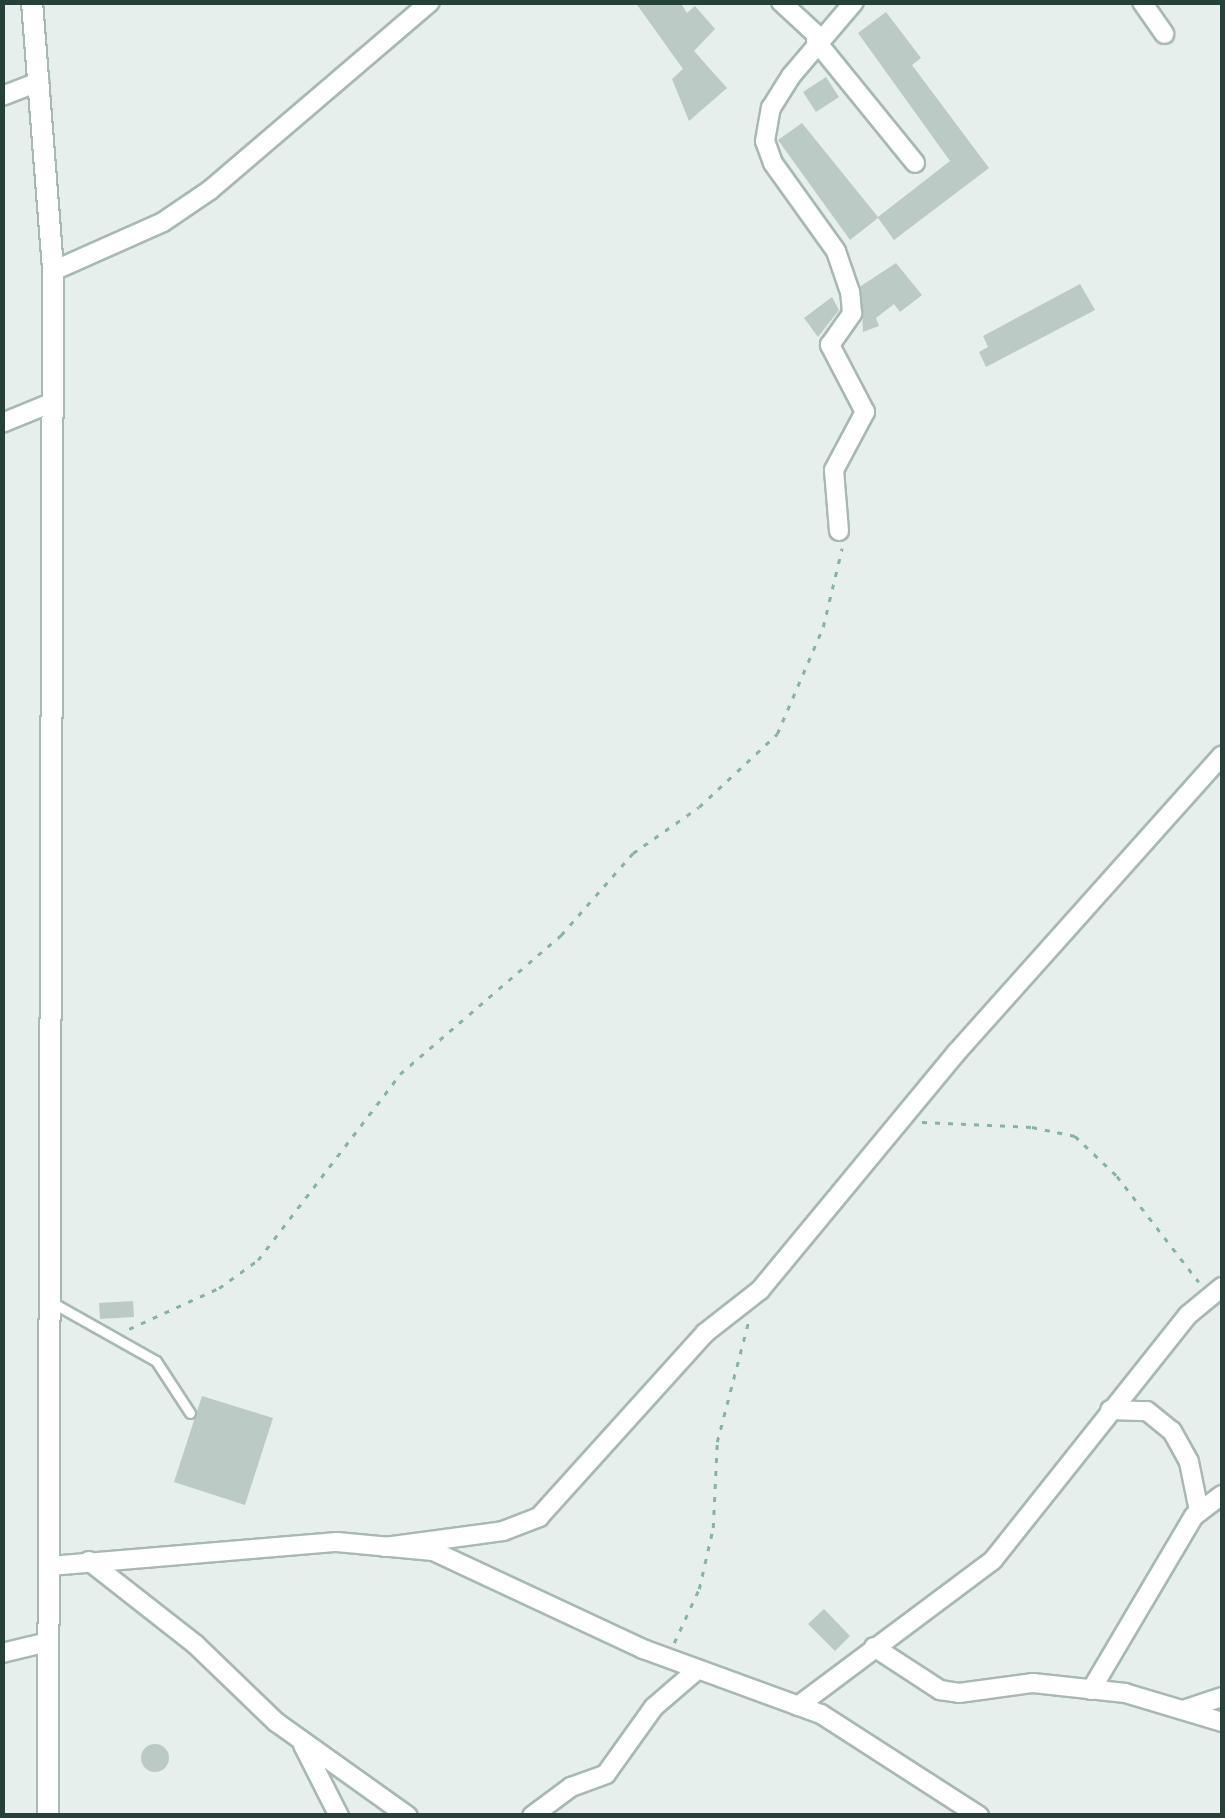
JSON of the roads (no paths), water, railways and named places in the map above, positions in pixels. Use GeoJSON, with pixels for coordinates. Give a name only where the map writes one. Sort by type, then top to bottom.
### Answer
{"type":"FeatureCollection","features":[{"type":"Feature","properties":{"kind":"street"},"geometry":{"type":"LineString","coordinates":[[32,2],[53,272],[53,1303],[48,1816]]}},
{"type":"Feature","properties":{"kind":"street"},"geometry":{"type":"LineString","coordinates":[[53,272],[163,222],[210,190],[430,2]]}},
{"type":"Feature","properties":{"kind":"street"},"geometry":{"type":"LineString","coordinates":[[781,2],[818,39],[915,163]]}},
{"type":"Feature","properties":{"kind":"street"},"geometry":{"type":"LineString","coordinates":[[839,532],[834,470],[866,412],[830,345],[852,313],[850,292],[836,251],[774,163],[766,141],[771,108],[818,39],[854,2]]}},
{"type":"Feature","properties":{"kind":"street"},"geometry":{"type":"LineString","coordinates":[[1142,2],[1164,34]]}},
{"type":"Feature","properties":{"kind":"street"},"geometry":{"type":"LineString","coordinates":[[2,96],[39,82]]}},
{"type":"Feature","properties":{"kind":"street"},"geometry":{"type":"LineString","coordinates":[[2,424],[50,403]]}},
{"type":"Feature","properties":{"kind":"street"},"geometry":{"type":"LineString","coordinates":[[385,1547],[503,1531],[539,1517],[705,1333],[760,1290],[893,1129],[1222,755]]}},
{"type":"Feature","properties":{"kind":"street"},"geometry":{"type":"LineString","coordinates":[[798,1706],[994,1560],[1110,1410],[1216,1291]]}},
{"type":"Feature","properties":{"kind":"street"},"geometry":{"type":"LineString","coordinates":[[1110,1410],[1148,1411],[1172,1431],[1189,1462],[1199,1511]]}},
{"type":"Feature","properties":{"kind":"street"},"geometry":{"type":"LineString","coordinates":[[1091,1690],[1199,1511],[1222,1495]]}},
{"type":"Feature","properties":{"kind":"street"},"geometry":{"type":"LineString","coordinates":[[50,1566],[88,1561],[169,1560],[337,1542],[432,1551],[666,1658],[798,1706],[954,1808],[979,1816]]}},
{"type":"Feature","properties":{"kind":"street"},"geometry":{"type":"LineString","coordinates":[[88,1561],[196,1645],[301,1741],[408,1816]]}},
{"type":"Feature","properties":{"kind":"street"},"geometry":{"type":"LineString","coordinates":[[2,1653],[48,1642]]}},
{"type":"Feature","properties":{"kind":"street"},"geometry":{"type":"LineString","coordinates":[[874,1647],[940,1690],[960,1694],[1032,1683],[1091,1690],[1222,1722]]}},
{"type":"Feature","properties":{"kind":"street"},"geometry":{"type":"LineString","coordinates":[[532,1816],[572,1787],[606,1774],[654,1707],[698,1669]]}},
{"type":"Feature","properties":{"kind":"street"},"geometry":{"type":"LineString","coordinates":[[1183,1710],[1222,1697]]}},
{"type":"Feature","properties":{"kind":"street"},"geometry":{"type":"LineString","coordinates":[[301,1741],[339,1816]]}},
{"type":"Feature","properties":{"kind":"lane"},"geometry":{"type":"LineString","coordinates":[[53,1303],[156,1361],[190,1413]]}}]}
